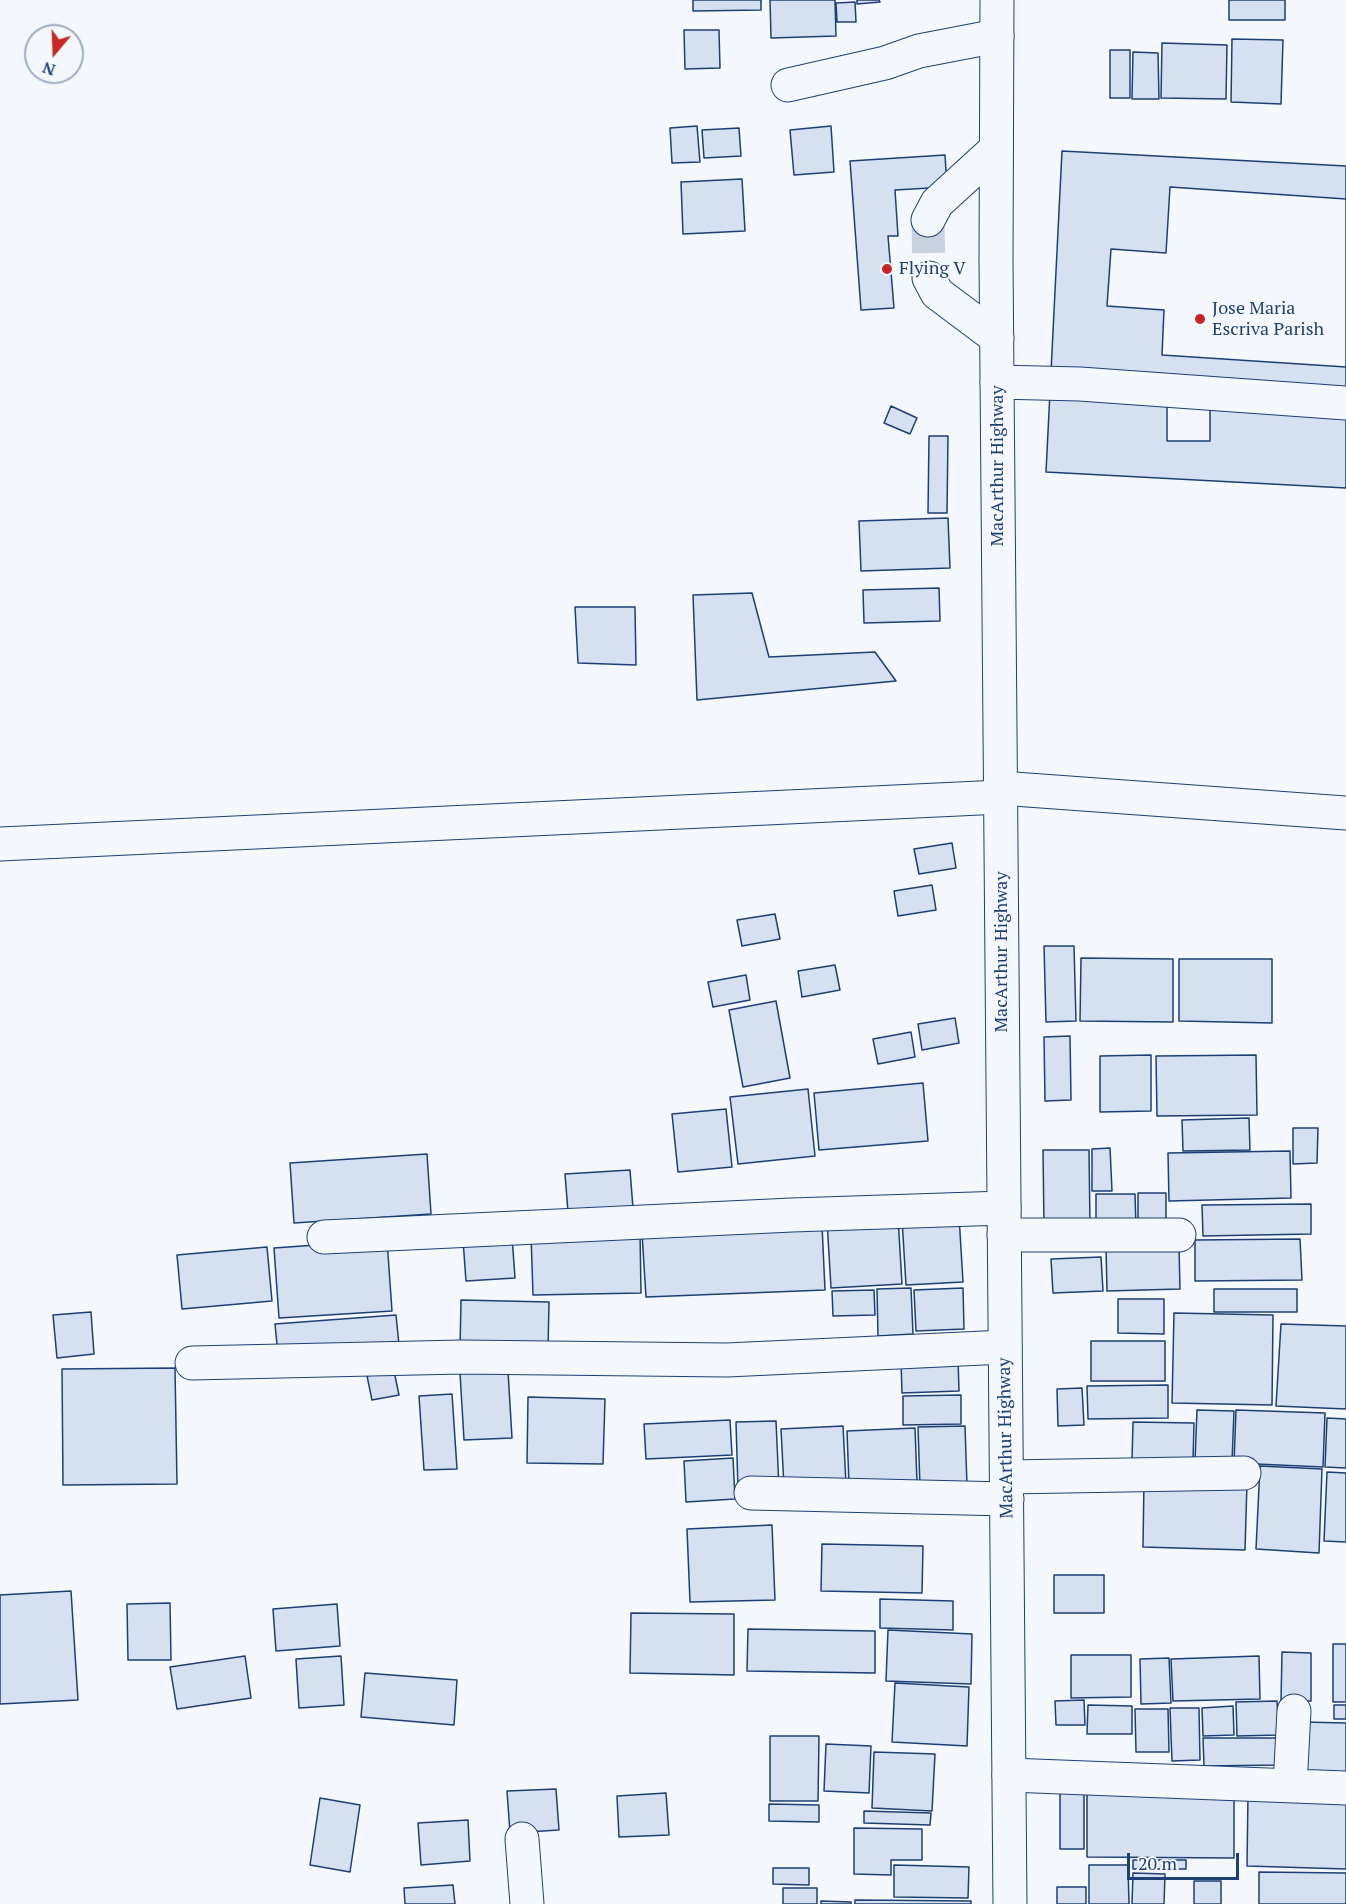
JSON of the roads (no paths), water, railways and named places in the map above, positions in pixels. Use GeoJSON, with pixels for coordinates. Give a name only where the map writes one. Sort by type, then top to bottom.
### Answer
{"type":"FeatureCollection","features":[{"type":"Feature","properties":{"kind":"main road","name":"MacArthur Highway"},"geometry":{"type":"LineString","coordinates":[[997,0],[997,382],[1010,1904]]}},
{"type":"Feature","properties":{"kind":"main road"},"geometry":{"type":"LineString","coordinates":[[788,85],[885,63],[919,51],[997,36]]}},
{"type":"Feature","properties":{"kind":"main road"},"geometry":{"type":"LineString","coordinates":[[928,220],[937,203],[996,149]]}},
{"type":"Feature","properties":{"kind":"main road"},"geometry":{"type":"LineString","coordinates":[[929,278],[937,293],[997,338]]}},
{"type":"Feature","properties":{"kind":"main road"},"geometry":{"type":"LineString","coordinates":[[997,382],[1080,384],[1346,403]]}},
{"type":"Feature","properties":{"kind":"main road"},"geometry":{"type":"LineString","coordinates":[[0,844],[1000,792],[1346,813]]}},
{"type":"Feature","properties":{"kind":"main road"},"geometry":{"type":"LineString","coordinates":[[324,1237],[792,1215],[1004,1222],[1179,1235]]}},
{"type":"Feature","properties":{"kind":"main road"},"geometry":{"type":"LineString","coordinates":[[192,1363],[461,1357],[727,1360],[1005,1347]]}},
{"type":"Feature","properties":{"kind":"main road"},"geometry":{"type":"LineString","coordinates":[[751,1493],[1007,1488],[1244,1473]]}},
{"type":"Feature","properties":{"kind":"main road"},"geometry":{"type":"LineString","coordinates":[[1290,1786],[1294,1711]]}},
{"type":"Feature","properties":{"kind":"main road"},"geometry":{"type":"LineString","coordinates":[[1009,1775],[1346,1788]]}},
{"type":"Feature","properties":{"kind":"main road"},"geometry":{"type":"LineString","coordinates":[[522,1839],[527,1904]]}},
{"type":"Feature","properties":{"kind":"tunnel"},"geometry":{"type":"LineString","coordinates":[[928,220],[929,278]]}},
{"type":"Feature","properties":{"kind":"place","name":"Flying V"},"geometry":{"type":"Point","coordinates":[887,269]}},
{"type":"Feature","properties":{"kind":"place","name":"Jose Maria Escriva Parish"},"geometry":{"type":"Point","coordinates":[1200,319]}}]}
